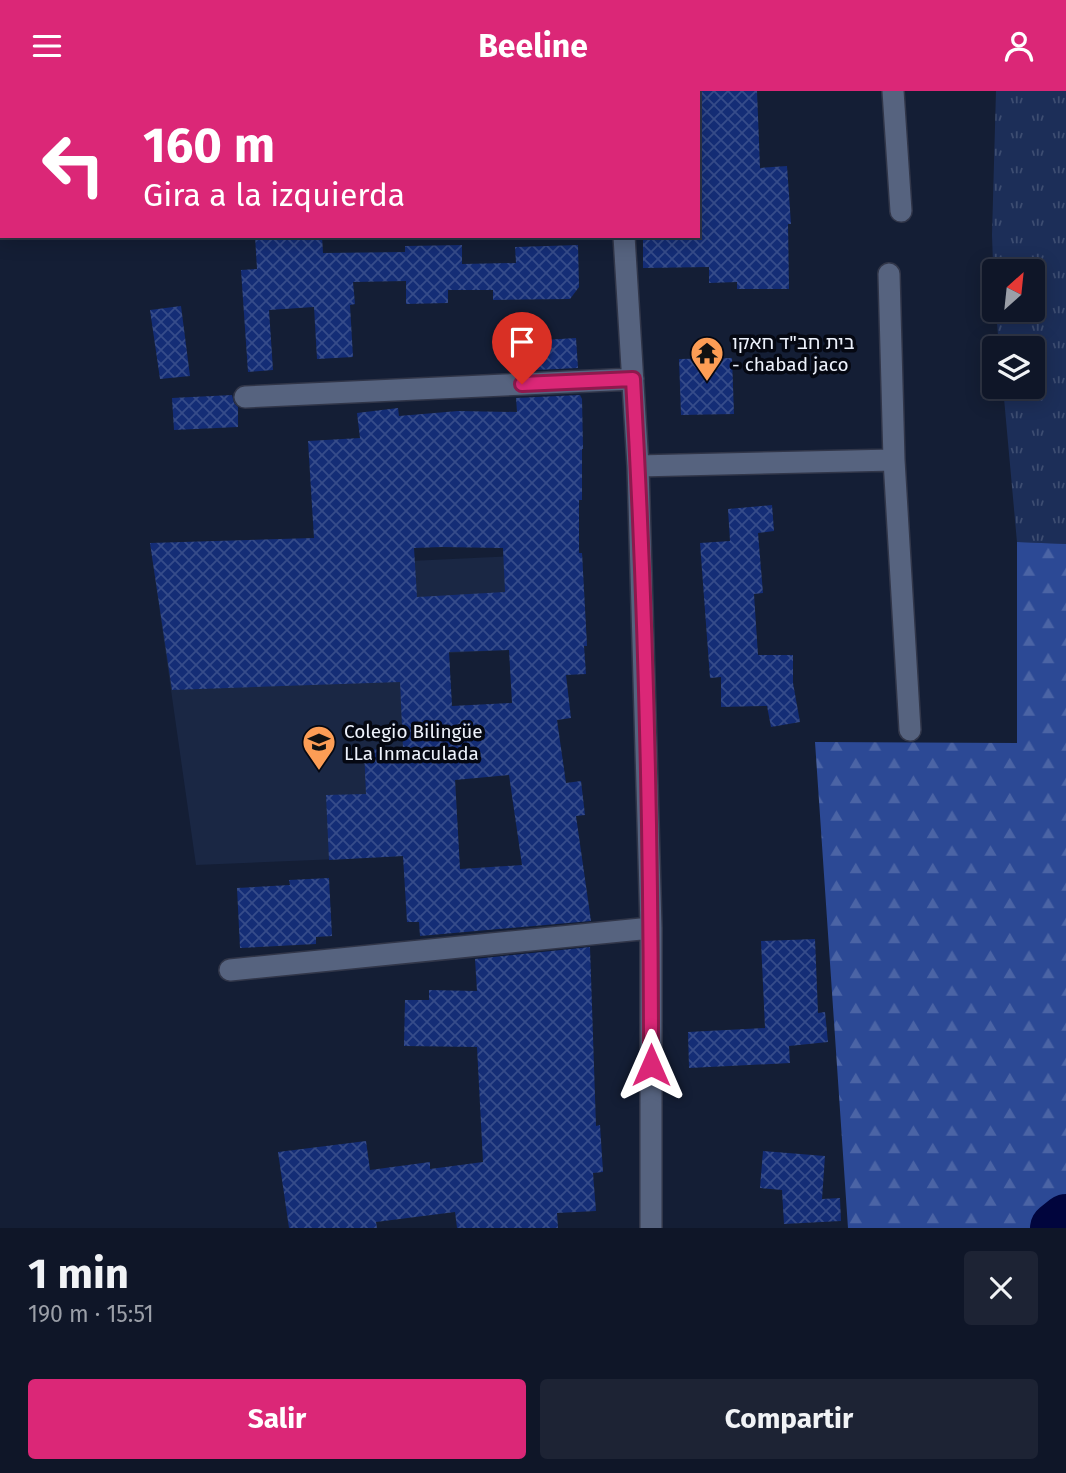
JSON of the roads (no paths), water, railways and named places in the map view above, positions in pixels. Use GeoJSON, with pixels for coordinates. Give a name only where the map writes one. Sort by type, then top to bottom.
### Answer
{"type":"FeatureCollection","features":[{"type":"Feature","properties":{"kind":"street"},"geometry":{"type":"LineString","coordinates":[[893,91],[901,211]]}},
{"type":"Feature","properties":{"kind":"street"},"geometry":{"type":"LineString","coordinates":[[624,238],[638,466],[651,928],[652,1228]]}},
{"type":"Feature","properties":{"kind":"street"},"geometry":{"type":"LineString","coordinates":[[889,274],[894,460],[910,730]]}},
{"type":"Feature","properties":{"kind":"street"},"geometry":{"type":"LineString","coordinates":[[245,397],[633,379]]}},
{"type":"Feature","properties":{"kind":"street"},"geometry":{"type":"LineString","coordinates":[[638,466],[894,460]]}},
{"type":"Feature","properties":{"kind":"street"},"geometry":{"type":"LineString","coordinates":[[230,970],[651,928]]}},
{"type":"Feature","properties":{"kind":"waterway"},"geometry":{"type":"LineString","coordinates":[[1056,1228],[1066,1220]]}},
{"type":"Feature","properties":{"kind":"place","name":"בית חב\"ד חאקו - chabad jaco"},"geometry":{"type":"Point","coordinates":[707,383]}},
{"type":"Feature","properties":{"kind":"place","name":"Colegio Bilingüe LLa Inmaculada"},"geometry":{"type":"Point","coordinates":[319,772]}}]}
